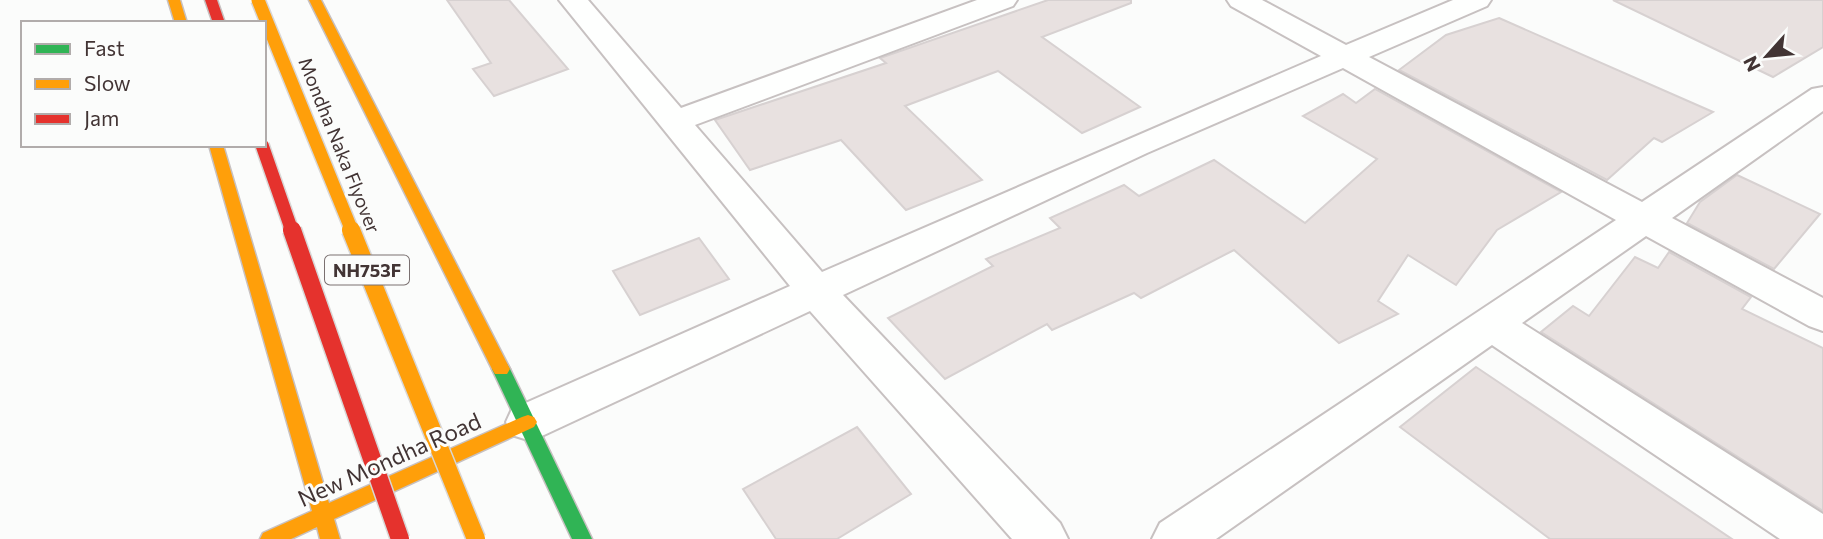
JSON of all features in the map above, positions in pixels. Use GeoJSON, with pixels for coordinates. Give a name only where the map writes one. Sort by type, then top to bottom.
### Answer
{"type":"FeatureCollection","features":[{"type":"Feature","properties":{"kind":"main road"},"geometry":{"type":"LineString","coordinates":[[174,0],[180,21]]}},
{"type":"Feature","properties":{"kind":"main road"},"geometry":{"type":"LineString","coordinates":[[211,0],[218,21]]}},
{"type":"Feature","properties":{"kind":"main road","name":"Mondha Naka Flyover"},"geometry":{"type":"LineString","coordinates":[[258,0],[476,539]]}},
{"type":"Feature","properties":{"kind":"main road"},"geometry":{"type":"LineString","coordinates":[[315,0],[528,422],[582,539]]}},
{"type":"Feature","properties":{"kind":"main road"},"geometry":{"type":"LineString","coordinates":[[217,147],[330,539]]}},
{"type":"Feature","properties":{"kind":"main road","name":"NH753F"},"geometry":{"type":"LineString","coordinates":[[263,147],[400,539]]}},
{"type":"Feature","properties":{"kind":"main road","name":"New Mondha Road"},"geometry":{"type":"LineString","coordinates":[[270,539],[528,422]]}},
{"type":"Feature","properties":{"kind":"street"},"geometry":{"type":"LineString","coordinates":[[573,0],[817,293],[1043,539]]}},
{"type":"Feature","properties":{"kind":"street"},"geometry":{"type":"LineString","coordinates":[[676,121],[1003,0]]}},
{"type":"Feature","properties":{"kind":"street"},"geometry":{"type":"LineString","coordinates":[[1241,0],[1823,316]]}},
{"type":"Feature","properties":{"kind":"street"},"geometry":{"type":"LineString","coordinates":[[528,422],[1342,55],[1477,0]]}},
{"type":"Feature","properties":{"kind":"street"},"geometry":{"type":"LineString","coordinates":[[1177,539],[1646,220],[1823,96]]}},
{"type":"Feature","properties":{"kind":"street"},"geometry":{"type":"LineString","coordinates":[[1493,324],[1820,539]]}},
{"type":"Feature","properties":{"kind":"building"},"geometry":{"type":"Polygon","coordinates":[[[447,0],[509,0],[568,69],[494,96],[473,69],[491,63],[447,0]]]}},
{"type":"Feature","properties":{"kind":"building"},"geometry":{"type":"Polygon","coordinates":[[[1048,0],[1131,0],[1131,3],[1042,37],[1140,107],[1082,133],[998,71],[905,106],[982,180],[906,210],[841,140],[750,170],[715,120],[886,63],[880,58],[1048,0]]]}},
{"type":"Feature","properties":{"kind":"building"},"geometry":{"type":"Polygon","coordinates":[[[1613,0],[1823,0],[1823,47],[1773,77],[1613,0]]]}},
{"type":"Feature","properties":{"kind":"building"},"geometry":{"type":"Polygon","coordinates":[[[1499,18],[1713,112],[1662,142],[1654,138],[1607,180],[1399,70],[1446,35],[1499,18]]]}},
{"type":"Feature","properties":{"kind":"building"},"geometry":{"type":"Polygon","coordinates":[[[1375,89],[1561,192],[1497,230],[1456,285],[1408,255],[1378,301],[1398,314],[1339,343],[1234,250],[1141,298],[1134,293],[1052,330],[1047,324],[945,379],[888,318],[993,266],[986,259],[1060,228],[1050,218],[1124,185],[1139,196],[1214,160],[1305,223],[1377,159],[1303,116],[1343,94],[1356,103],[1375,89]]]}},
{"type":"Feature","properties":{"kind":"building"},"geometry":{"type":"Polygon","coordinates":[[[1737,175],[1820,214],[1774,269],[1687,223],[1700,202],[1737,175]]]}},
{"type":"Feature","properties":{"kind":"building"},"geometry":{"type":"Polygon","coordinates":[[[699,238],[729,279],[640,315],[613,271],[699,238]]]}},
{"type":"Feature","properties":{"kind":"building"},"geometry":{"type":"Polygon","coordinates":[[[1669,252],[1751,297],[1742,309],[1823,348],[1823,511],[1541,332],[1573,306],[1589,316],[1635,257],[1658,268],[1669,252]]]}},
{"type":"Feature","properties":{"kind":"building"},"geometry":{"type":"Polygon","coordinates":[[[1476,367],[1732,539],[1550,539],[1400,427],[1476,367]]]}},
{"type":"Feature","properties":{"kind":"building"},"geometry":{"type":"Polygon","coordinates":[[[857,427],[911,494],[837,539],[776,539],[743,489],[857,427]]]}},
{"type":"Feature","properties":{"kind":"traffic: fast"},"geometry":{"type":"LineString","coordinates":[[501,369],[582,539]]}},
{"type":"Feature","properties":{"kind":"traffic: slow"},"geometry":{"type":"LineString","coordinates":[[174,0],[180,21]]}},
{"type":"Feature","properties":{"kind":"traffic: slow"},"geometry":{"type":"LineString","coordinates":[[258,0],[476,539]]}},
{"type":"Feature","properties":{"kind":"traffic: slow"},"geometry":{"type":"LineString","coordinates":[[315,0],[501,369]]}},
{"type":"Feature","properties":{"kind":"traffic: slow"},"geometry":{"type":"LineString","coordinates":[[217,147],[330,539]]}},
{"type":"Feature","properties":{"kind":"traffic: slow"},"geometry":{"type":"LineString","coordinates":[[270,539],[528,422]]}},
{"type":"Feature","properties":{"kind":"traffic: jam"},"geometry":{"type":"LineString","coordinates":[[211,0],[218,21]]}},
{"type":"Feature","properties":{"kind":"traffic: jam"},"geometry":{"type":"LineString","coordinates":[[263,147],[400,539]]}}]}
